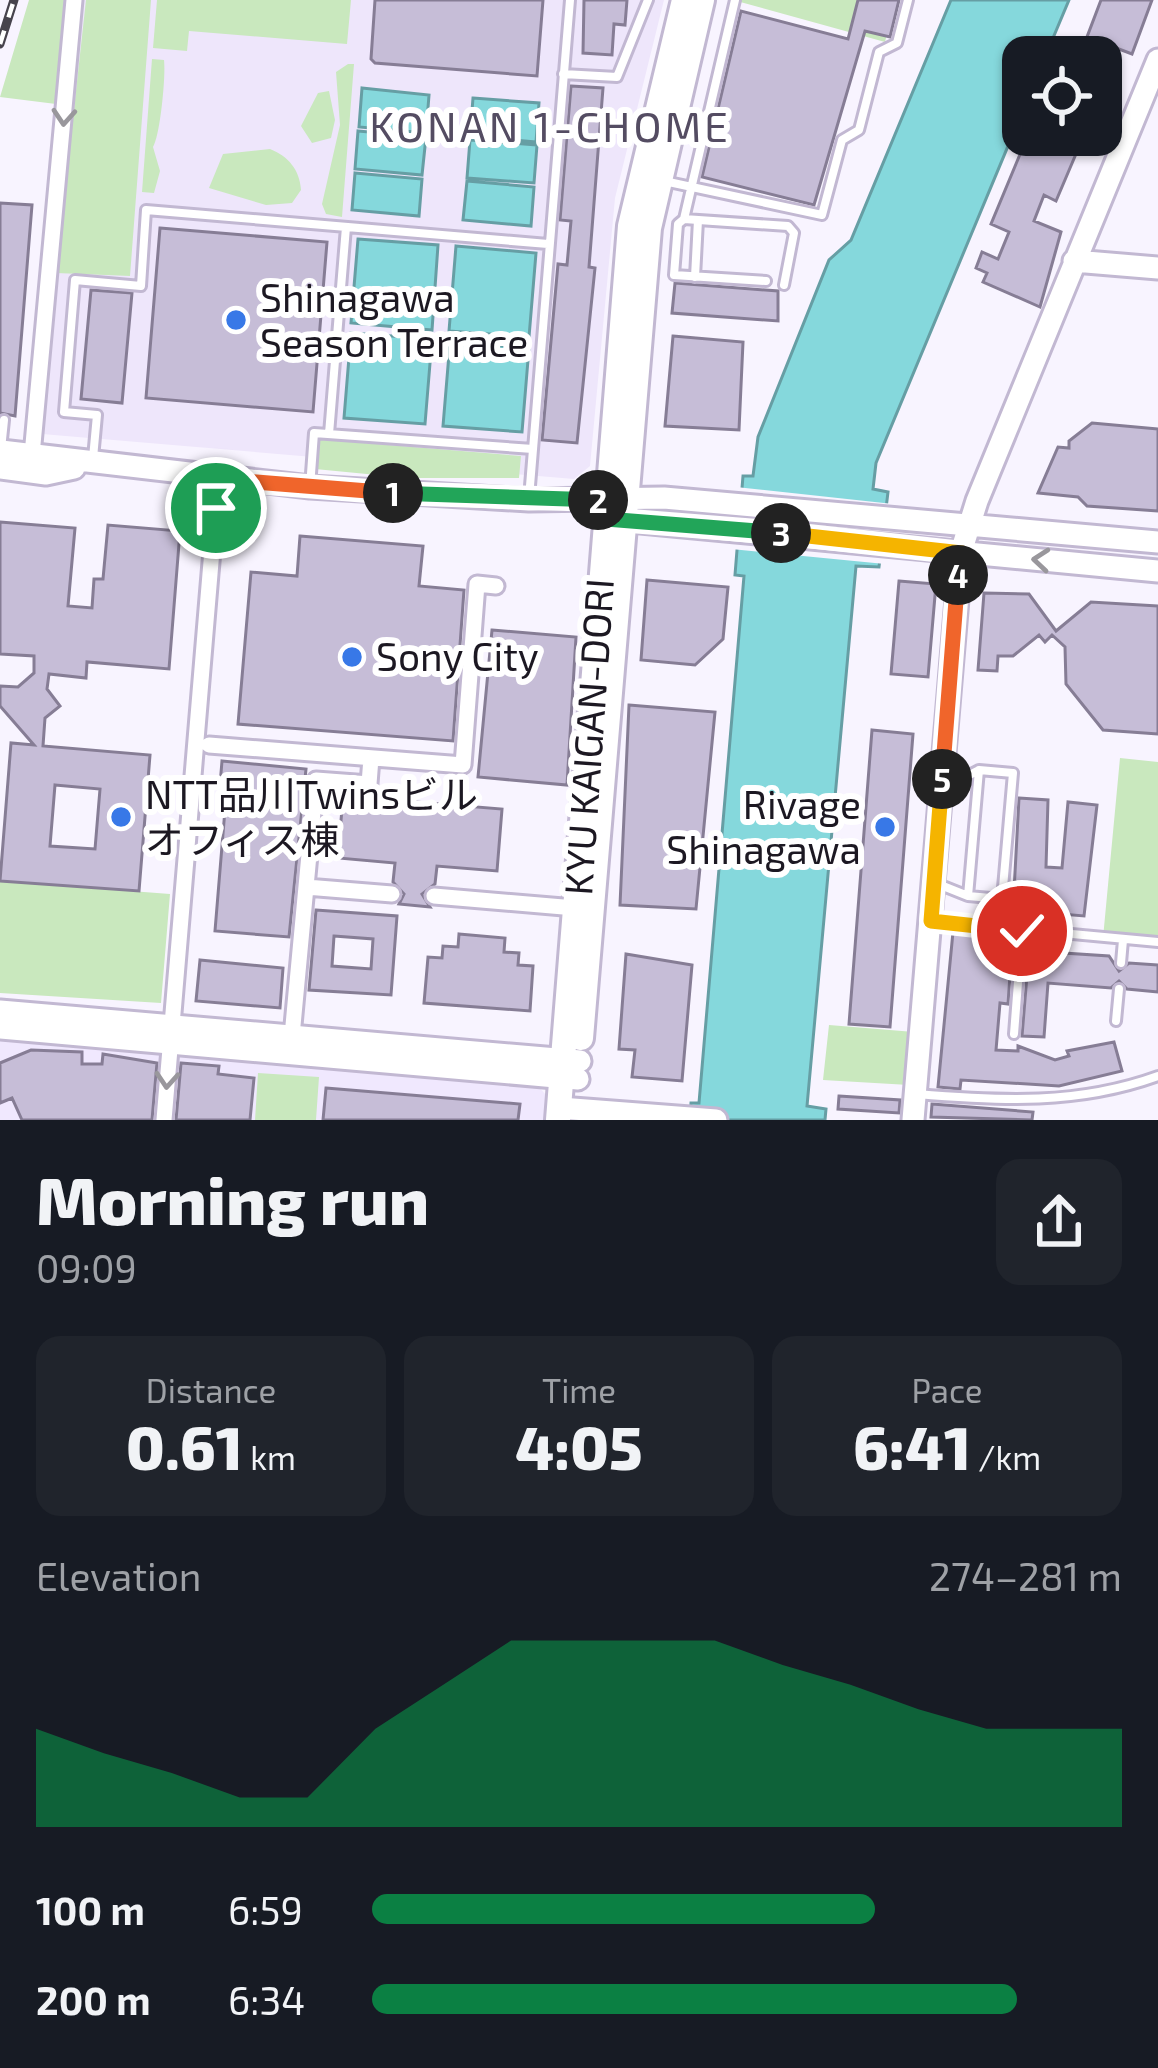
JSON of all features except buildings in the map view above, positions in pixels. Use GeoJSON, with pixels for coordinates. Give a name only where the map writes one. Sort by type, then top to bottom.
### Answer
{"type":"FeatureCollection","features":[{"type":"Feature","properties":{"kind":"main road","name":"KYU KAIGAN-DORI"},"geometry":{"type":"LineString","coordinates":[[565,1115],[616,509],[634,199],[684,0]]}},
{"type":"Feature","properties":{"kind":"main road","name":"KYU KAIGAN-DORI"},"geometry":{"type":"LineString","coordinates":[[570,1069],[575,908],[642,284],[656,179],[702,0]]}},
{"type":"Feature","properties":{"kind":"street"},"geometry":{"type":"LineString","coordinates":[[32,455],[74,0]]}},
{"type":"Feature","properties":{"kind":"street"},"geometry":{"type":"LineString","coordinates":[[913,1120],[968,526],[1158,60]]}},
{"type":"Feature","properties":{"kind":"street"},"geometry":{"type":"LineString","coordinates":[[1075,260],[1158,268]]}},
{"type":"Feature","properties":{"kind":"street"},"geometry":{"type":"LineString","coordinates":[[1,451],[310,487],[738,517],[895,520],[1158,542]]}},
{"type":"Feature","properties":{"kind":"street"},"geometry":{"type":"LineString","coordinates":[[0,469],[46,474],[92,464]]}},
{"type":"Feature","properties":{"kind":"street"},"geometry":{"type":"LineString","coordinates":[[164,1120],[218,479]]}},
{"type":"Feature","properties":{"kind":"street"},"geometry":{"type":"LineString","coordinates":[[738,517],[894,545],[1158,571]]}},
{"type":"Feature","properties":{"kind":"street"},"geometry":{"type":"LineString","coordinates":[[208,745],[463,765],[477,584],[496,586]]}},
{"type":"Feature","properties":{"kind":"street"},"geometry":{"type":"LineString","coordinates":[[292,1036],[316,780],[369,784],[371,758]]}},
{"type":"Feature","properties":{"kind":"street"},"geometry":{"type":"LineString","coordinates":[[306,887],[392,894]]}},
{"type":"Feature","properties":{"kind":"street"},"geometry":{"type":"LineString","coordinates":[[434,896],[575,908]]}},
{"type":"Feature","properties":{"kind":"street"},"geometry":{"type":"LineString","coordinates":[[0,1011],[171,1033],[570,1069]]}},
{"type":"Feature","properties":{"kind":"street"},"geometry":{"type":"LineString","coordinates":[[0,1028],[292,1036],[570,1069]]}},
{"type":"Feature","properties":{"kind":"street"},"geometry":{"type":"LineString","coordinates":[[565,1115],[716,1120]]}},
{"type":"Feature","properties":{"kind":"lane"},"geometry":{"type":"LineString","coordinates":[[529,500],[569,0]]}},
{"type":"Feature","properties":{"kind":"lane"},"geometry":{"type":"LineString","coordinates":[[563,74],[617,77],[648,0]]}},
{"type":"Feature","properties":{"kind":"lane"},"geometry":{"type":"LineString","coordinates":[[735,0],[684,219],[678,224],[674,274],[766,281]]}},
{"type":"Feature","properties":{"kind":"lane"},"geometry":{"type":"LineString","coordinates":[[656,179],[822,215],[842,140],[860,130],[879,52],[897,43],[908,0]]}},
{"type":"Feature","properties":{"kind":"lane"},"geometry":{"type":"LineString","coordinates":[[92,464],[97,415],[64,412],[75,280],[141,286],[146,210],[548,244]]}},
{"type":"Feature","properties":{"kind":"lane"},"geometry":{"type":"LineString","coordinates":[[684,219],[788,226],[794,232],[784,285]]}},
{"type":"Feature","properties":{"kind":"lane"},"geometry":{"type":"LineString","coordinates":[[695,277],[698,220]]}},
{"type":"Feature","properties":{"kind":"lane"},"geometry":{"type":"LineString","coordinates":[[329,434],[346,227]]}},
{"type":"Feature","properties":{"kind":"lane"},"geometry":{"type":"LineString","coordinates":[[1,451],[4,420]]}},
{"type":"Feature","properties":{"kind":"lane"},"geometry":{"type":"LineString","coordinates":[[310,487],[312,435],[533,449]]}},
{"type":"Feature","properties":{"kind":"lane"},"geometry":{"type":"LineString","coordinates":[[934,882],[968,896],[1002,899],[1012,773],[979,770],[942,790]]}},
{"type":"Feature","properties":{"kind":"lane"},"geometry":{"type":"LineString","coordinates":[[968,896],[979,770]]}},
{"type":"Feature","properties":{"kind":"lane"},"geometry":{"type":"LineString","coordinates":[[931,921],[1158,942]]}},
{"type":"Feature","properties":{"kind":"lane"},"geometry":{"type":"LineString","coordinates":[[1014,1034],[1022,931]]}},
{"type":"Feature","properties":{"kind":"lane"},"geometry":{"type":"LineString","coordinates":[[1121,962],[1124,940]]}},
{"type":"Feature","properties":{"kind":"lane"},"geometry":{"type":"LineString","coordinates":[[1116,1021],[1119,989]]}},
{"type":"Feature","properties":{"kind":"lane"},"geometry":{"type":"LineString","coordinates":[[916,1094],[1038,1102],[1158,1076]]}},
{"type":"Feature","properties":{"kind":"shaded area"},"geometry":{"type":"Polygon","coordinates":[[[82,0],[664,0],[615,198],[590,466],[574,479],[42,434],[53,269],[82,0]]]}},
{"type":"Feature","properties":{"kind":"shaded area"},"geometry":{"type":"Polygon","coordinates":[[[0,1037],[536,1084],[547,1096],[547,1120],[0,1120],[0,1037]]]}},
{"type":"Feature","properties":{"kind":"green space"},"geometry":{"type":"Polygon","coordinates":[[[29,0],[66,0],[56,104],[0,97],[29,0]]]}},
{"type":"Feature","properties":{"kind":"green space"},"geometry":{"type":"Polygon","coordinates":[[[86,0],[151,0],[130,276],[56,273],[86,0]]]}},
{"type":"Feature","properties":{"kind":"green space"},"geometry":{"type":"Polygon","coordinates":[[[157,0],[351,0],[347,44],[189,31],[187,51],[153,48],[157,0]]]}},
{"type":"Feature","properties":{"kind":"green space"},"geometry":{"type":"Polygon","coordinates":[[[733,0],[895,0],[885,42],[733,0]]]}},
{"type":"Feature","properties":{"kind":"green space"},"geometry":{"type":"Polygon","coordinates":[[[152,59],[164,60],[153,147],[160,171],[154,193],[142,192],[152,59]]]}},
{"type":"Feature","properties":{"kind":"green space"},"geometry":{"type":"Polygon","coordinates":[[[354,64],[342,217],[326,214],[322,204],[340,125],[336,72],[354,64]]]}},
{"type":"Feature","properties":{"kind":"green space"},"geometry":{"type":"Polygon","coordinates":[[[329,91],[335,120],[331,138],[312,143],[301,126],[318,93],[329,91]]]}},
{"type":"Feature","properties":{"kind":"green space"},"geometry":{"type":"Polygon","coordinates":[[[270,149],[287,160],[298,176],[301,190],[292,203],[266,205],[209,188],[223,154],[270,149]]]}},
{"type":"Feature","properties":{"kind":"green space"},"geometry":{"type":"Polygon","coordinates":[[[316,439],[521,456],[519,478],[408,478],[315,469],[316,439]]]}},
{"type":"Feature","properties":{"kind":"green space"},"geometry":{"type":"Polygon","coordinates":[[[1120,758],[1158,762],[1158,942],[1103,938],[1120,758]]]}},
{"type":"Feature","properties":{"kind":"green space"},"geometry":{"type":"Polygon","coordinates":[[[0,881],[170,894],[161,1003],[0,993],[0,881]]]}},
{"type":"Feature","properties":{"kind":"green space"},"geometry":{"type":"Polygon","coordinates":[[[829,1025],[914,1032],[909,1085],[823,1080],[829,1025]]]}},
{"type":"Feature","properties":{"kind":"green space"},"geometry":{"type":"Polygon","coordinates":[[[258,1073],[319,1077],[316,1120],[255,1120],[258,1073]]]}},
{"type":"Feature","properties":{"kind":"water"},"geometry":{"type":"Polygon","coordinates":[[[951,0],[1069,0],[1054,36],[1002,36],[1004,156],[876,463],[873,489],[888,492],[879,567],[856,566],[807,1106],[826,1109],[825,1120],[690,1120],[691,1103],[699,1103],[744,576],[735,575],[743,476],[753,476],[758,437],[829,260],[851,240],[951,0]]]}},
{"type":"Feature","properties":{"kind":"water"},"geometry":{"type":"Polygon","coordinates":[[[362,88],[429,95],[426,133],[359,127],[362,88]]]}},
{"type":"Feature","properties":{"kind":"water"},"geometry":{"type":"Polygon","coordinates":[[[473,98],[539,103],[536,142],[470,136],[473,98]]]}},
{"type":"Feature","properties":{"kind":"water"},"geometry":{"type":"Polygon","coordinates":[[[358,131],[426,137],[422,175],[355,169],[358,131]]]}},
{"type":"Feature","properties":{"kind":"water"},"geometry":{"type":"Polygon","coordinates":[[[470,140],[537,145],[534,183],[467,178],[470,140]]]}},
{"type":"Feature","properties":{"kind":"water"},"geometry":{"type":"Polygon","coordinates":[[[355,173],[422,179],[419,216],[352,210],[355,173]]]}},
{"type":"Feature","properties":{"kind":"water"},"geometry":{"type":"Polygon","coordinates":[[[467,181],[534,187],[531,226],[463,220],[467,181]]]}},
{"type":"Feature","properties":{"kind":"water"},"geometry":{"type":"Polygon","coordinates":[[[358,239],[438,245],[432,330],[351,323],[358,239]]]}},
{"type":"Feature","properties":{"kind":"water"},"geometry":{"type":"Polygon","coordinates":[[[456,246],[536,253],[529,337],[449,331],[456,246]]]}},
{"type":"Feature","properties":{"kind":"water"},"geometry":{"type":"Polygon","coordinates":[[[351,333],[432,339],[425,424],[344,418],[351,333]]]}},
{"type":"Feature","properties":{"kind":"water"},"geometry":{"type":"Polygon","coordinates":[[[450,342],[529,348],[522,432],[443,426],[450,342]]]}},
{"type":"Feature","properties":{"kind":"pier"},"geometry":{"type":"Polygon","coordinates":[[[736,487],[893,504],[885,564],[731,549],[736,487]]]}},
{"type":"Feature","properties":{"kind":"railway"},"geometry":{"type":"LineString","coordinates":[[0,44],[14,0]]}},
{"type":"Feature","properties":{"kind":"place","name":"Shinagawa Season Terrace"},"geometry":{"type":"Point","coordinates":[236,320]}},
{"type":"Feature","properties":{"kind":"place","name":"Sony City"},"geometry":{"type":"Point","coordinates":[352,657]}},
{"type":"Feature","properties":{"kind":"place","name":"NTT品川Twinsビル オフィス棟"},"geometry":{"type":"Point","coordinates":[121,817]}},
{"type":"Feature","properties":{"kind":"place","name":"Rivage Shinagawa"},"geometry":{"type":"Point","coordinates":[885,827]}},
{"type":"Feature","properties":{"kind":"district","name":"KONAN 1-CHOME"},"geometry":{"type":"Point","coordinates":[550,127]}},
{"type":"Feature","properties":{"kind":"route"},"geometry":{"type":"LineString","coordinates":[[216,508],[218,479],[446,496],[608,500],[606,519],[662,520],[962,553],[931,921],[1022,931]]}}]}
